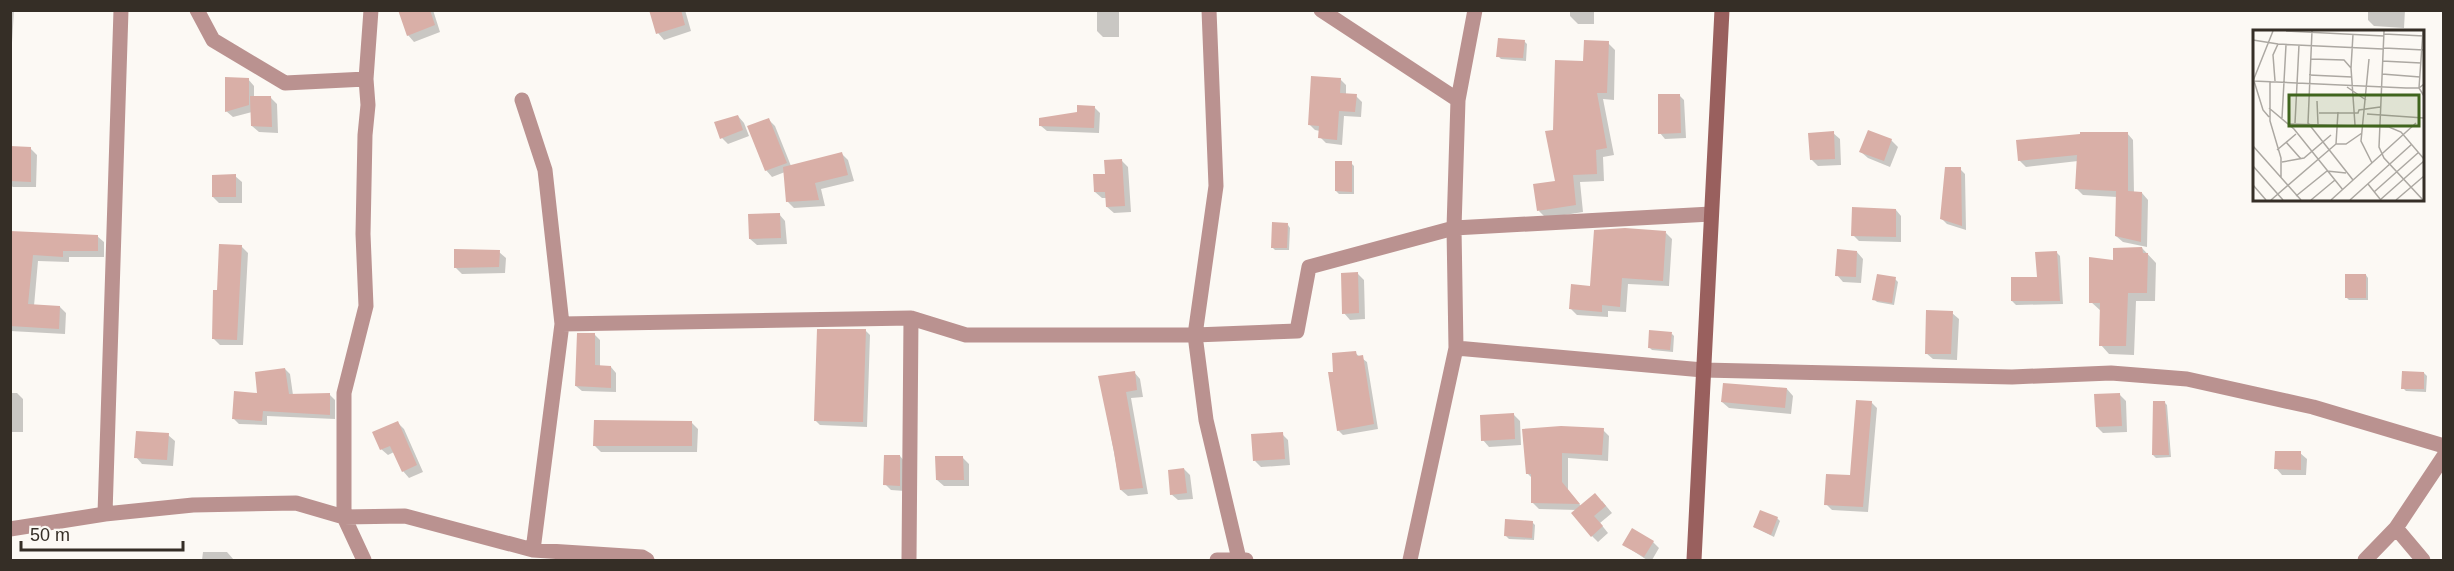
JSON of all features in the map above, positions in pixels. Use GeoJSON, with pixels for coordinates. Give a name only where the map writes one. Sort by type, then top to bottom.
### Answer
{"type":"FeatureCollection","features":[{"type":"Feature","properties":{"kind":"street"},"geometry":{"type":"LineString","coordinates":[[105,514],[121,10]]}},
{"type":"Feature","properties":{"kind":"street"},"geometry":{"type":"LineString","coordinates":[[197,10],[213,40],[285,83],[366,79]]}},
{"type":"Feature","properties":{"kind":"street"},"geometry":{"type":"LineString","coordinates":[[364,561],[344,517],[344,393],[366,306],[363,234],[365,135],[368,105],[366,79],[371,10]]}},
{"type":"Feature","properties":{"kind":"street"},"geometry":{"type":"LineString","coordinates":[[1209,10],[1216,186],[1196,335],[1206,420],[1243,560],[1217,561]]}},
{"type":"Feature","properties":{"kind":"street"},"geometry":{"type":"LineString","coordinates":[[1321,10],[1458,100]]}},
{"type":"Feature","properties":{"kind":"street"},"geometry":{"type":"LineString","coordinates":[[1410,561],[1456,348],[1454,228],[1458,100],[1475,10]]}},
{"type":"Feature","properties":{"kind":"street"},"geometry":{"type":"LineString","coordinates":[[1694,561],[1722,10]]}},
{"type":"Feature","properties":{"kind":"street"},"geometry":{"type":"LineString","coordinates":[[522,100],[545,170],[562,324],[533,550]]}},
{"type":"Feature","properties":{"kind":"street"},"geometry":{"type":"LineString","coordinates":[[562,324],[911,318],[966,335],[1196,335],[1297,331],[1309,267],[1454,228],[1711,213]]}},
{"type":"Feature","properties":{"kind":"street"},"geometry":{"type":"LineString","coordinates":[[909,561],[911,318]]}},
{"type":"Feature","properties":{"kind":"street"},"geometry":{"type":"LineString","coordinates":[[1456,348],[1703,370],[2012,377],[2111,373],[2187,379],[2313,407],[2444,446]]}},
{"type":"Feature","properties":{"kind":"street"},"geometry":{"type":"LineString","coordinates":[[2365,561],[2396,528],[2444,456]]}},
{"type":"Feature","properties":{"kind":"street"},"geometry":{"type":"LineString","coordinates":[[10,529],[105,514],[193,506],[296,503],[344,517],[405,516],[533,550],[642,557],[647,561]]}},
{"type":"Feature","properties":{"kind":"street"},"geometry":{"type":"LineString","coordinates":[[2396,528],[2423,561]]}},
{"type":"Feature","properties":{"kind":"building"},"geometry":{"type":"Polygon","coordinates":[[[398,10],[430,10],[435,25],[407,36],[398,10]]]}},
{"type":"Feature","properties":{"kind":"building"},"geometry":{"type":"Polygon","coordinates":[[[649,10],[681,10],[685,25],[656,34],[649,10]]]}},
{"type":"Feature","properties":{"kind":"building"},"geometry":{"type":"Polygon","coordinates":[[[1498,38],[1525,40],[1523,58],[1496,57],[1498,38]]]}},
{"type":"Feature","properties":{"kind":"building"},"geometry":{"type":"Polygon","coordinates":[[[1584,40],[1609,41],[1607,93],[1597,93],[1607,148],[1596,150],[1597,174],[1573,175],[1576,205],[1537,211],[1533,184],[1555,181],[1545,131],[1553,130],[1555,60],[1583,61],[1584,40]]]}},
{"type":"Feature","properties":{"kind":"building"},"geometry":{"type":"Polygon","coordinates":[[[1311,76],[1341,78],[1340,93],[1357,94],[1355,112],[1339,111],[1337,140],[1318,138],[1319,126],[1308,125],[1311,76]]]}},
{"type":"Feature","properties":{"kind":"building"},"geometry":{"type":"Polygon","coordinates":[[[225,77],[249,78],[249,105],[225,112],[225,77]]]}},
{"type":"Feature","properties":{"kind":"building"},"geometry":{"type":"Polygon","coordinates":[[[1658,94],[1680,94],[1681,133],[1658,134],[1658,94]]]}},
{"type":"Feature","properties":{"kind":"building"},"geometry":{"type":"Polygon","coordinates":[[[250,96],[271,96],[272,127],[251,126],[250,96]]]}},
{"type":"Feature","properties":{"kind":"building"},"geometry":{"type":"Polygon","coordinates":[[[1077,105],[1095,106],[1094,128],[1039,126],[1039,118],[1077,112],[1077,105]]]}},
{"type":"Feature","properties":{"kind":"building"},"geometry":{"type":"Polygon","coordinates":[[[738,115],[743,130],[720,139],[714,122],[738,115]]]}},
{"type":"Feature","properties":{"kind":"building"},"geometry":{"type":"Polygon","coordinates":[[[769,118],[787,163],[765,171],[747,126],[769,118]]]}},
{"type":"Feature","properties":{"kind":"building"},"geometry":{"type":"Polygon","coordinates":[[[1868,130],[1892,139],[1884,161],[1859,152],[1868,130]]]}},
{"type":"Feature","properties":{"kind":"building"},"geometry":{"type":"Polygon","coordinates":[[[1834,131],[1835,159],[1810,160],[1808,133],[1834,131]]]}},
{"type":"Feature","properties":{"kind":"building"},"geometry":{"type":"Polygon","coordinates":[[[2080,132],[2128,132],[2128,191],[2142,192],[2141,242],[2115,236],[2116,191],[2075,189],[2077,155],[2018,161],[2016,140],[2080,134],[2080,132]]]}},
{"type":"Feature","properties":{"kind":"building"},"geometry":{"type":"Polygon","coordinates":[[[10,146],[31,147],[31,182],[10,181],[10,146]]]}},
{"type":"Feature","properties":{"kind":"building"},"geometry":{"type":"Polygon","coordinates":[[[842,152],[848,175],[815,183],[819,200],[786,202],[783,167],[842,152]]]}},
{"type":"Feature","properties":{"kind":"building"},"geometry":{"type":"Polygon","coordinates":[[[1122,159],[1125,206],[1106,207],[1105,192],[1094,192],[1093,174],[1105,174],[1104,160],[1122,159]]]}},
{"type":"Feature","properties":{"kind":"building"},"geometry":{"type":"Polygon","coordinates":[[[1335,161],[1352,161],[1352,192],[1335,191],[1335,161]]]}},
{"type":"Feature","properties":{"kind":"building"},"geometry":{"type":"Polygon","coordinates":[[[1945,167],[1961,167],[1962,226],[1940,219],[1945,167]]]}},
{"type":"Feature","properties":{"kind":"building"},"geometry":{"type":"Polygon","coordinates":[[[236,174],[236,197],[212,197],[212,175],[236,174]]]}},
{"type":"Feature","properties":{"kind":"building"},"geometry":{"type":"Polygon","coordinates":[[[1852,207],[1896,209],[1896,237],[1851,236],[1852,207]]]}},
{"type":"Feature","properties":{"kind":"building"},"geometry":{"type":"Polygon","coordinates":[[[780,213],[781,238],[749,239],[748,214],[780,213]]]}},
{"type":"Feature","properties":{"kind":"building"},"geometry":{"type":"Polygon","coordinates":[[[1272,222],[1288,223],[1287,248],[1271,248],[1272,222]]]}},
{"type":"Feature","properties":{"kind":"building"},"geometry":{"type":"Polygon","coordinates":[[[1625,228],[1666,231],[1663,281],[1622,278],[1620,307],[1602,305],[1602,312],[1569,309],[1571,284],[1590,286],[1594,230],[1625,228]]]}},
{"type":"Feature","properties":{"kind":"building"},"geometry":{"type":"Polygon","coordinates":[[[10,231],[98,235],[98,251],[63,251],[63,257],[33,255],[28,304],[60,306],[59,329],[10,326],[10,231]]]}},
{"type":"Feature","properties":{"kind":"building"},"geometry":{"type":"Polygon","coordinates":[[[219,244],[242,245],[237,340],[212,339],[213,290],[217,290],[219,244]]]}},
{"type":"Feature","properties":{"kind":"building"},"geometry":{"type":"Polygon","coordinates":[[[2142,247],[2143,253],[2148,253],[2147,293],[2128,293],[2126,346],[2099,346],[2100,303],[2089,303],[2089,257],[2113,260],[2113,248],[2142,247]]]}},
{"type":"Feature","properties":{"kind":"building"},"geometry":{"type":"Polygon","coordinates":[[[454,249],[500,250],[499,267],[454,268],[454,249]]]}},
{"type":"Feature","properties":{"kind":"building"},"geometry":{"type":"Polygon","coordinates":[[[1837,249],[1857,251],[1856,277],[1835,276],[1837,249]]]}},
{"type":"Feature","properties":{"kind":"building"},"geometry":{"type":"Polygon","coordinates":[[[2057,251],[2060,301],[2011,301],[2011,277],[2037,277],[2035,252],[2057,251]]]}},
{"type":"Feature","properties":{"kind":"building"},"geometry":{"type":"Polygon","coordinates":[[[1358,272],[1359,313],[1342,314],[1341,273],[1358,272]]]}},
{"type":"Feature","properties":{"kind":"building"},"geometry":{"type":"Polygon","coordinates":[[[1877,274],[1896,277],[1892,303],[1872,300],[1877,274]]]}},
{"type":"Feature","properties":{"kind":"building"},"geometry":{"type":"Polygon","coordinates":[[[2345,274],[2366,274],[2366,298],[2345,298],[2345,274]]]}},
{"type":"Feature","properties":{"kind":"building"},"geometry":{"type":"Polygon","coordinates":[[[1926,310],[1953,311],[1951,354],[1925,354],[1926,310]]]}},
{"type":"Feature","properties":{"kind":"building"},"geometry":{"type":"Polygon","coordinates":[[[817,329],[866,329],[863,422],[814,421],[817,329]]]}},
{"type":"Feature","properties":{"kind":"building"},"geometry":{"type":"Polygon","coordinates":[[[1649,330],[1672,332],[1670,350],[1648,348],[1649,330]]]}},
{"type":"Feature","properties":{"kind":"building"},"geometry":{"type":"Polygon","coordinates":[[[577,333],[595,333],[595,365],[611,366],[611,388],[575,386],[577,333]]]}},
{"type":"Feature","properties":{"kind":"building"},"geometry":{"type":"Polygon","coordinates":[[[1356,351],[1357,356],[1363,355],[1374,424],[1337,431],[1328,372],[1333,372],[1332,353],[1356,351]]]}},
{"type":"Feature","properties":{"kind":"building"},"geometry":{"type":"Polygon","coordinates":[[[285,368],[289,394],[330,393],[330,415],[263,411],[262,421],[232,419],[234,391],[257,393],[255,372],[285,368]]]}},
{"type":"Feature","properties":{"kind":"building"},"geometry":{"type":"Polygon","coordinates":[[[1135,371],[1137,390],[1126,392],[1143,488],[1120,490],[1098,376],[1135,371]]]}},
{"type":"Feature","properties":{"kind":"building"},"geometry":{"type":"Polygon","coordinates":[[[2402,371],[2424,372],[2424,389],[2401,389],[2402,371]]]}},
{"type":"Feature","properties":{"kind":"building"},"geometry":{"type":"Polygon","coordinates":[[[1723,383],[1787,388],[1785,408],[1721,402],[1723,383]]]}},
{"type":"Feature","properties":{"kind":"building"},"geometry":{"type":"Polygon","coordinates":[[[2120,393],[2122,426],[2096,427],[2094,394],[2120,393]]]}},
{"type":"Feature","properties":{"kind":"building"},"geometry":{"type":"Polygon","coordinates":[[[1856,400],[1872,401],[1863,507],[1824,505],[1826,474],[1850,475],[1856,400]]]}},
{"type":"Feature","properties":{"kind":"building"},"geometry":{"type":"Polygon","coordinates":[[[2153,401],[2165,401],[2169,455],[2152,455],[2153,401]]]}},
{"type":"Feature","properties":{"kind":"building"},"geometry":{"type":"Polygon","coordinates":[[[1514,413],[1515,439],[1481,441],[1480,415],[1514,413]]]}},
{"type":"Feature","properties":{"kind":"building"},"geometry":{"type":"Polygon","coordinates":[[[594,420],[692,421],[692,446],[593,446],[594,420]]]}},
{"type":"Feature","properties":{"kind":"building"},"geometry":{"type":"Polygon","coordinates":[[[398,421],[417,465],[402,472],[390,446],[380,450],[372,432],[398,421]]]}},
{"type":"Feature","properties":{"kind":"building"},"geometry":{"type":"Polygon","coordinates":[[[1561,426],[1604,428],[1602,455],[1562,453],[1562,482],[1580,504],[1531,503],[1531,474],[1526,474],[1522,429],[1561,426]]]}},
{"type":"Feature","properties":{"kind":"building"},"geometry":{"type":"Polygon","coordinates":[[[136,431],[169,433],[167,460],[134,458],[136,431]]]}},
{"type":"Feature","properties":{"kind":"building"},"geometry":{"type":"Polygon","coordinates":[[[1283,432],[1285,459],[1253,461],[1251,434],[1283,432]]]}},
{"type":"Feature","properties":{"kind":"building"},"geometry":{"type":"Polygon","coordinates":[[[2275,451],[2301,451],[2301,470],[2274,469],[2275,451]]]}},
{"type":"Feature","properties":{"kind":"building"},"geometry":{"type":"Polygon","coordinates":[[[884,455],[900,455],[900,486],[883,485],[884,455]]]}},
{"type":"Feature","properties":{"kind":"building"},"geometry":{"type":"Polygon","coordinates":[[[935,456],[963,456],[964,480],[936,480],[935,456]]]}},
{"type":"Feature","properties":{"kind":"building"},"geometry":{"type":"Polygon","coordinates":[[[1184,468],[1187,493],[1170,495],[1168,470],[1184,468]]]}},
{"type":"Feature","properties":{"kind":"building"},"geometry":{"type":"Polygon","coordinates":[[[1595,493],[1606,506],[1594,516],[1603,526],[1591,537],[1571,513],[1595,493]]]}},
{"type":"Feature","properties":{"kind":"building"},"geometry":{"type":"Polygon","coordinates":[[[1760,510],[1778,517],[1771,535],[1753,527],[1760,510]]]}},
{"type":"Feature","properties":{"kind":"building"},"geometry":{"type":"Polygon","coordinates":[[[1505,519],[1533,521],[1532,538],[1504,536],[1505,519]]]}},
{"type":"Feature","properties":{"kind":"building"},"geometry":{"type":"Polygon","coordinates":[[[1632,528],[1654,541],[1644,557],[1622,545],[1632,528]]]}}]}
